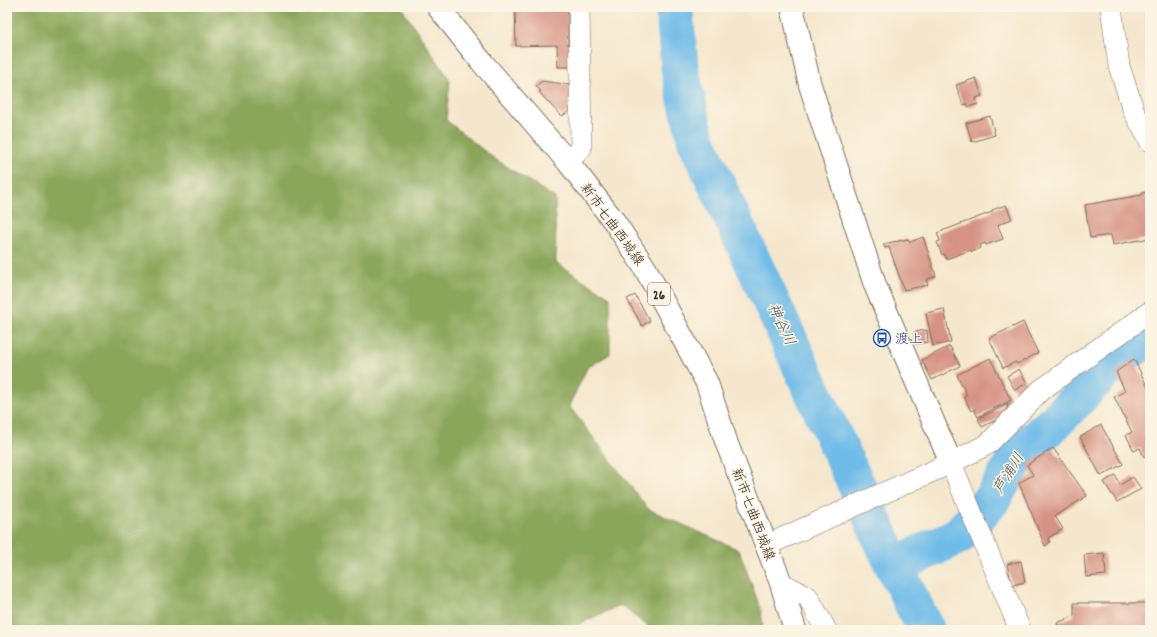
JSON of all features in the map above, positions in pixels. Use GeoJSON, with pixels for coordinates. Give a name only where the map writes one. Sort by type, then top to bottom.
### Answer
{"type":"FeatureCollection","features":[{"type":"Feature","properties":{"kind":"main road","name":"新市七曲西城線"},"geometry":{"type":"LineString","coordinates":[[438,7],[481,61],[568,162],[614,221],[645,268],[707,383],[727,444],[781,583],[795,630]]}},
{"type":"Feature","properties":{"kind":"main road"},"geometry":{"type":"LineString","coordinates":[[792,7],[810,85],[875,285],[946,465]]}},
{"type":"Feature","properties":{"kind":"street"},"geometry":{"type":"LineString","coordinates":[[568,162],[581,148],[578,7]]}},
{"type":"Feature","properties":{"kind":"street"},"geometry":{"type":"LineString","coordinates":[[1111,7],[1119,66],[1134,112],[1150,141]]}},
{"type":"Feature","properties":{"kind":"street"},"geometry":{"type":"LineString","coordinates":[[767,545],[946,465],[988,444],[1041,390],[1150,312]]}},
{"type":"Feature","properties":{"kind":"street"},"geometry":{"type":"LineString","coordinates":[[946,465],[966,500],[1020,630]]}},
{"type":"Feature","properties":{"kind":"street"},"geometry":{"type":"LineString","coordinates":[[781,583],[808,597],[826,630]]}},
{"type":"Feature","properties":{"kind":"green space"},"geometry":{"type":"Polygon","coordinates":[[[7,7],[401,7],[450,80],[446,120],[492,157],[555,198],[556,263],[610,297],[610,354],[587,368],[569,406],[648,509],[739,550],[761,610],[763,630],[714,630],[713,627],[653,630],[620,605],[579,624],[577,630],[7,630],[7,7]]]}},
{"type":"Feature","properties":{"kind":"building"},"geometry":{"type":"Polygon","coordinates":[[[568,10],[568,45],[572,45],[572,67],[558,67],[557,45],[516,46],[515,11],[568,10]]]}},
{"type":"Feature","properties":{"kind":"building"},"geometry":{"type":"Polygon","coordinates":[[[976,78],[982,96],[976,98],[978,104],[968,107],[968,104],[964,105],[962,102],[956,85],[976,78]]]}},
{"type":"Feature","properties":{"kind":"building"},"geometry":{"type":"Polygon","coordinates":[[[542,81],[572,85],[573,107],[564,115],[561,116],[539,92],[541,91],[536,86],[542,81]]]}},
{"type":"Feature","properties":{"kind":"building"},"geometry":{"type":"Polygon","coordinates":[[[990,116],[995,135],[972,142],[966,123],[990,116]]]}},
{"type":"Feature","properties":{"kind":"building"},"geometry":{"type":"Polygon","coordinates":[[[1150,192],[1150,238],[1113,245],[1111,235],[1090,238],[1085,205],[1142,195],[1142,193],[1150,192]]]}},
{"type":"Feature","properties":{"kind":"building"},"geometry":{"type":"Polygon","coordinates":[[[1006,205],[1012,219],[998,225],[1003,239],[986,245],[985,243],[980,245],[981,248],[972,252],[971,250],[946,259],[944,254],[942,255],[937,242],[940,241],[937,233],[992,212],[992,210],[1006,205]]]}},
{"type":"Feature","properties":{"kind":"building"},"geometry":{"type":"Polygon","coordinates":[[[923,237],[936,276],[926,280],[928,285],[904,290],[889,247],[885,248],[883,244],[908,239],[910,242],[923,237]]]}},
{"type":"Feature","properties":{"kind":"building"},"geometry":{"type":"Polygon","coordinates":[[[635,295],[650,321],[642,326],[627,299],[635,295]]]}},
{"type":"Feature","properties":{"kind":"building"},"geometry":{"type":"Polygon","coordinates":[[[944,309],[951,342],[933,346],[926,313],[944,309]]]}},
{"type":"Feature","properties":{"kind":"building"},"geometry":{"type":"Polygon","coordinates":[[[1023,322],[1038,353],[1017,364],[1016,362],[1003,368],[989,338],[1023,322]]]}},
{"type":"Feature","properties":{"kind":"building"},"geometry":{"type":"Polygon","coordinates":[[[927,330],[928,342],[916,344],[914,332],[927,330]]]}},
{"type":"Feature","properties":{"kind":"building"},"geometry":{"type":"Polygon","coordinates":[[[950,346],[960,366],[932,380],[922,360],[950,346]]]}},
{"type":"Feature","properties":{"kind":"building"},"geometry":{"type":"Polygon","coordinates":[[[990,358],[1011,400],[978,417],[974,409],[971,411],[964,397],[967,395],[957,375],[990,358]]]}},
{"type":"Feature","properties":{"kind":"building"},"geometry":{"type":"Polygon","coordinates":[[[1134,359],[1150,392],[1150,454],[1144,457],[1140,448],[1134,451],[1126,435],[1132,432],[1114,397],[1125,391],[1116,372],[1134,359]]]}},
{"type":"Feature","properties":{"kind":"building"},"geometry":{"type":"Polygon","coordinates":[[[1019,369],[1027,383],[1015,390],[1007,376],[1019,369]]]}},
{"type":"Feature","properties":{"kind":"building"},"geometry":{"type":"Polygon","coordinates":[[[1009,403],[1004,416],[982,427],[978,419],[1009,403]]]}},
{"type":"Feature","properties":{"kind":"building"},"geometry":{"type":"Polygon","coordinates":[[[1101,425],[1123,464],[1101,476],[1080,437],[1101,425]]]}},
{"type":"Feature","properties":{"kind":"building"},"geometry":{"type":"Polygon","coordinates":[[[1053,448],[1087,496],[1055,516],[1063,529],[1048,538],[1050,542],[1045,546],[1019,483],[1033,475],[1027,465],[1053,448]]]}},
{"type":"Feature","properties":{"kind":"building"},"geometry":{"type":"Polygon","coordinates":[[[1115,475],[1120,485],[1133,477],[1141,489],[1117,502],[1104,482],[1115,475]]]}},
{"type":"Feature","properties":{"kind":"building"},"geometry":{"type":"Polygon","coordinates":[[[1104,553],[1106,575],[1086,577],[1084,555],[1104,553]]]}},
{"type":"Feature","properties":{"kind":"building"},"geometry":{"type":"Polygon","coordinates":[[[1021,561],[1025,582],[1012,585],[1007,564],[1021,561]]]}},
{"type":"Feature","properties":{"kind":"building"},"geometry":{"type":"Polygon","coordinates":[[[1074,603],[1150,603],[1150,630],[1060,630],[1057,623],[1074,616],[1074,603]]]}},
{"type":"Feature","properties":{"kind":"waterway","name":"神谷川"},"geometry":{"type":"LineString","coordinates":[[674,7],[680,71],[696,140],[894,566],[926,630]]}},
{"type":"Feature","properties":{"kind":"waterway","name":"芦浦川"},"geometry":{"type":"LineString","coordinates":[[894,566],[958,536],[991,501],[1022,449],[1053,424],[1114,361],[1150,337]]}},
{"type":"Feature","properties":{"kind":"place","name":"渡上"},"geometry":{"type":"Point","coordinates":[882,338]}}]}
